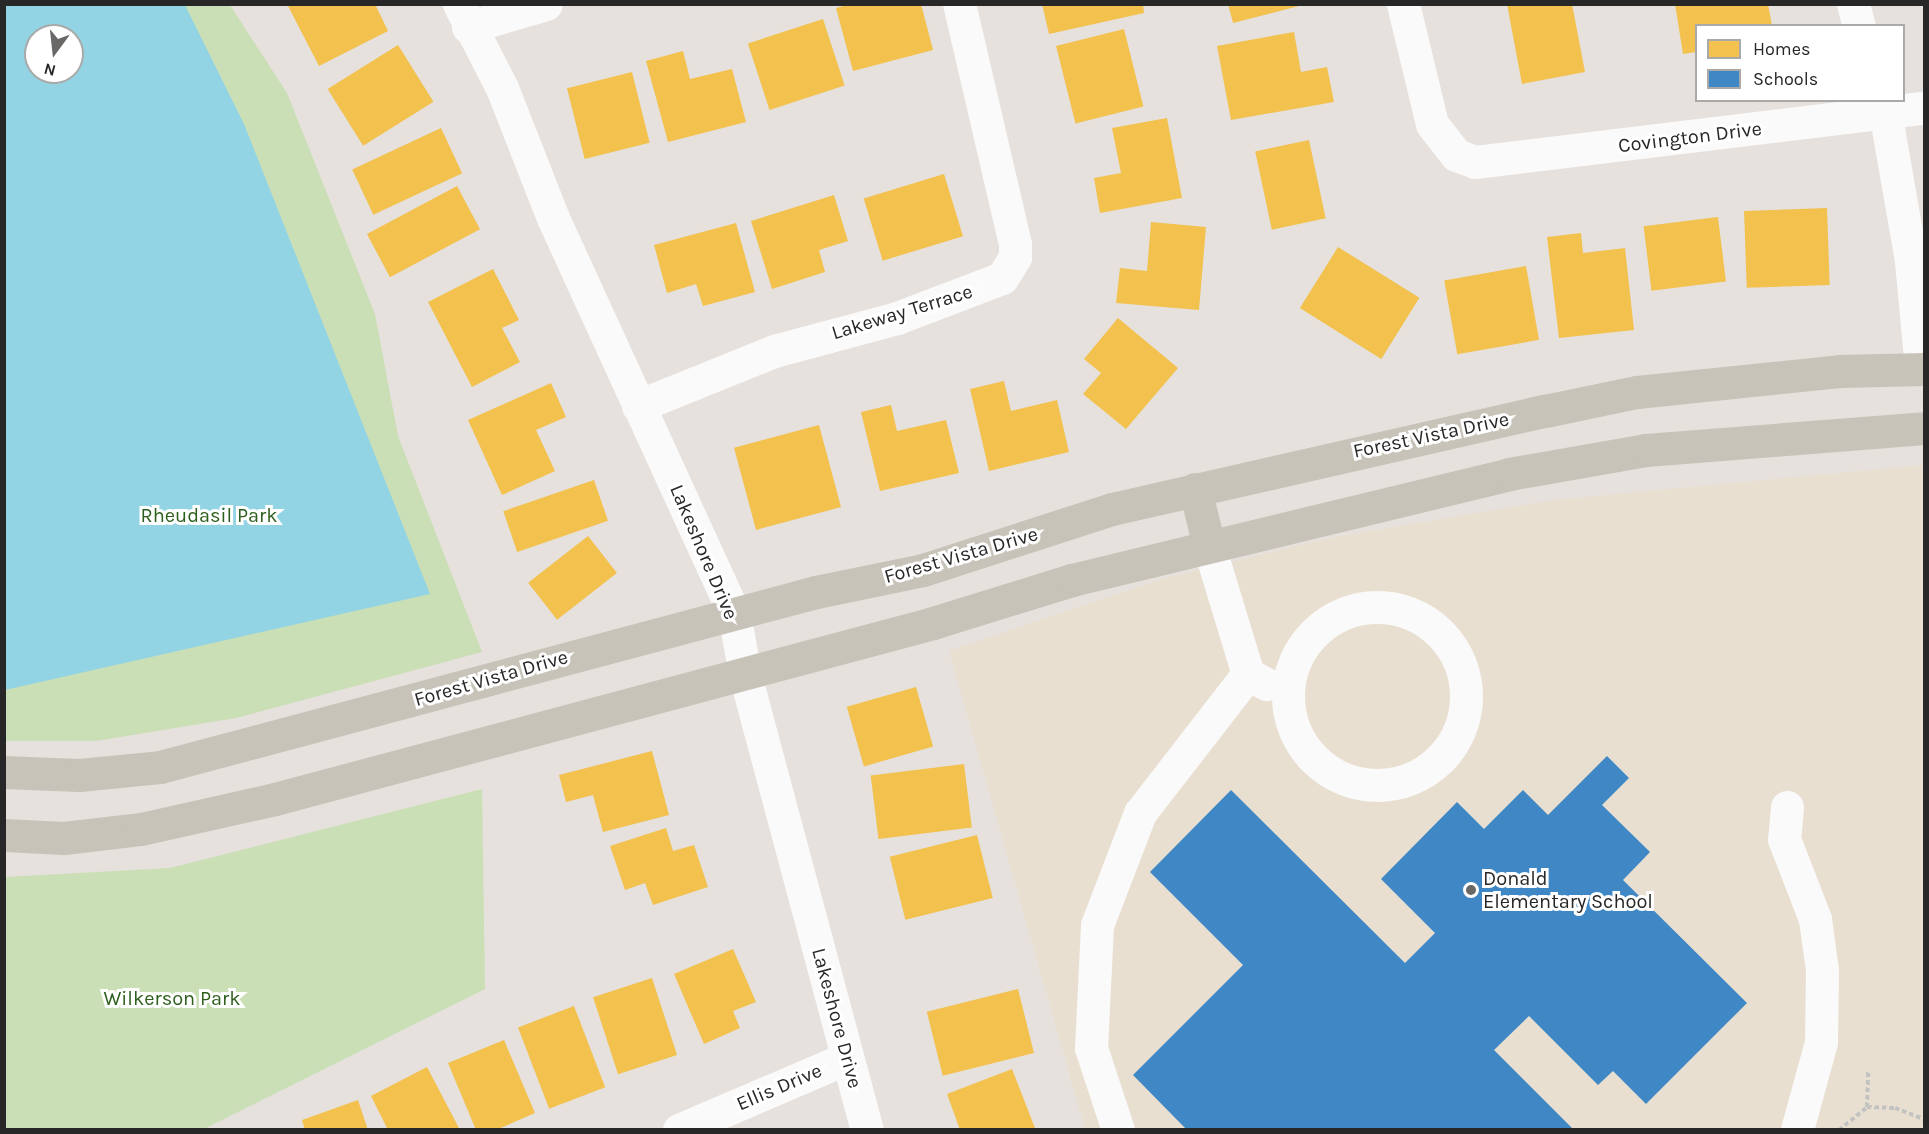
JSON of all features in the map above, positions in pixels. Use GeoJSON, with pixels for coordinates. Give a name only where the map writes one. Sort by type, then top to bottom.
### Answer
{"type":"FeatureCollection","features":[{"type":"Feature","properties":{"kind":"main road","name":"Forest Vista Drive"},"geometry":{"type":"LineString","coordinates":[[4,772],[79,775],[160,767],[734,614],[923,570],[1112,508],[1637,392],[1839,371],[1923,369]]}},
{"type":"Feature","properties":{"kind":"main road"},"geometry":{"type":"LineString","coordinates":[[4,835],[64,838],[141,829],[275,799],[745,675],[1072,580],[1509,474],[1646,450],[1924,428]]}},
{"type":"Feature","properties":{"kind":"main road"},"geometry":{"type":"LineString","coordinates":[[1195,489],[1209,546]]}},
{"type":"Feature","properties":{"kind":"street"},"geometry":{"type":"LineString","coordinates":[[463,16],[546,4]]}},
{"type":"Feature","properties":{"kind":"street","name":"Lakeway Terrace"},"geometry":{"type":"LineString","coordinates":[[638,406],[774,351],[897,318],[1002,278],[1015,257],[1015,244],[959,4]]}},
{"type":"Feature","properties":{"kind":"street","name":"Covington Drive"},"geometry":{"type":"LineString","coordinates":[[1402,4],[1432,124],[1456,155],[1494,162],[1885,106],[1924,108]]}},
{"type":"Feature","properties":{"kind":"street"},"geometry":{"type":"LineString","coordinates":[[1853,4],[1858,24]]}},
{"type":"Feature","properties":{"kind":"street","name":"Lakeshore Drive"},"geometry":{"type":"LineString","coordinates":[[463,16],[502,88],[638,406],[734,614],[745,675],[867,1130]]}},
{"type":"Feature","properties":{"kind":"street"},"geometry":{"type":"LineString","coordinates":[[1885,106],[1911,261],[1923,369]]}},
{"type":"Feature","properties":{"kind":"street"},"geometry":{"type":"LineString","coordinates":[[1209,546],[1248,674],[1287,694]]}},
{"type":"Feature","properties":{"kind":"street"},"geometry":{"type":"LineString","coordinates":[[1360,608],[1388,608],[1416,616],[1439,631],[1456,654],[1466,681],[1467,709],[1457,738],[1438,762],[1413,779],[1383,786],[1352,783],[1324,769],[1303,747],[1290,720],[1287,694],[1295,659],[1311,636],[1333,618],[1360,608]]}},
{"type":"Feature","properties":{"kind":"street"},"geometry":{"type":"LineString","coordinates":[[1118,1130],[1091,1048],[1097,925],[1140,813],[1248,674]]}},
{"type":"Feature","properties":{"kind":"street"},"geometry":{"type":"LineString","coordinates":[[1787,807],[1784,839],[1815,919],[1822,970],[1821,1042],[1797,1130]]}},
{"type":"Feature","properties":{"kind":"street","name":"Ellis Drive"},"geometry":{"type":"LineString","coordinates":[[678,1130],[847,1058]]}},
{"type":"Feature","properties":{"kind":"path"},"geometry":{"type":"LineString","coordinates":[[1867,1107],[1868,1072]]}},
{"type":"Feature","properties":{"kind":"path"},"geometry":{"type":"LineString","coordinates":[[1839,1130],[1867,1107],[1895,1108],[1924,1119]]}},
{"type":"Feature","properties":{"kind":"shaded area","name":"Donald Elementary School"},"geometry":{"type":"Polygon","coordinates":[[[1924,465],[1924,1129],[1085,1129],[949,651],[1162,579],[1329,538],[1554,500],[1924,465]]]}},
{"type":"Feature","properties":{"kind":"green space","name":"Rheudasil Park"},"geometry":{"type":"Polygon","coordinates":[[[5,5],[230,5],[287,93],[375,314],[398,436],[482,652],[236,718],[96,741],[5,741],[5,5]]]}},
{"type":"Feature","properties":{"kind":"green space","name":"Wilkerson Park"},"geometry":{"type":"Polygon","coordinates":[[[482,789],[485,989],[204,1129],[5,1129],[5,877],[170,868],[482,789]]]}},
{"type":"Feature","properties":{"kind":"water","name":"Rheudasil Park"},"geometry":{"type":"Polygon","coordinates":[[[4,5],[185,5],[244,124],[430,594],[5,690],[4,5]]]}},
{"type":"Feature","properties":{"kind":"building: Homes"},"geometry":{"type":"Polygon","coordinates":[[[375,4],[388,31],[319,66],[288,6],[375,4]]]}},
{"type":"Feature","properties":{"kind":"building: Homes"},"geometry":{"type":"Polygon","coordinates":[[[851,4],[921,4],[933,50],[853,71],[836,8],[851,4]]]}},
{"type":"Feature","properties":{"kind":"building: Homes"},"geometry":{"type":"Polygon","coordinates":[[[1042,4],[1143,4],[1144,13],[1049,34],[1042,4]]]}},
{"type":"Feature","properties":{"kind":"building: Homes"},"geometry":{"type":"Polygon","coordinates":[[[1228,4],[1302,4],[1303,5],[1233,23],[1228,4]]]}},
{"type":"Feature","properties":{"kind":"building: Homes"},"geometry":{"type":"Polygon","coordinates":[[[1507,4],[1572,4],[1585,72],[1522,84],[1507,4]]]}},
{"type":"Feature","properties":{"kind":"building: Homes"},"geometry":{"type":"Polygon","coordinates":[[[1675,4],[1768,4],[1772,24],[1695,24],[1695,52],[1683,54],[1675,4]]]}},
{"type":"Feature","properties":{"kind":"building: Homes"},"geometry":{"type":"Polygon","coordinates":[[[823,19],[845,86],[769,110],[748,43],[823,19]]]}},
{"type":"Feature","properties":{"kind":"building: Homes"},"geometry":{"type":"Polygon","coordinates":[[[1124,29],[1143,107],[1075,124],[1056,46],[1124,29]]]}},
{"type":"Feature","properties":{"kind":"building: Homes"},"geometry":{"type":"Polygon","coordinates":[[[1294,32],[1301,72],[1327,67],[1334,102],[1231,120],[1217,46],[1294,32]]]}},
{"type":"Feature","properties":{"kind":"building: Homes"},"geometry":{"type":"Polygon","coordinates":[[[398,45],[434,102],[363,146],[328,89],[398,45]]]}},
{"type":"Feature","properties":{"kind":"building: Homes"},"geometry":{"type":"Polygon","coordinates":[[[683,51],[690,79],[732,69],[746,122],[668,142],[646,61],[683,51]]]}},
{"type":"Feature","properties":{"kind":"building: Homes"},"geometry":{"type":"Polygon","coordinates":[[[632,72],[650,143],[585,159],[567,88],[632,72]]]}},
{"type":"Feature","properties":{"kind":"building: Homes"},"geometry":{"type":"Polygon","coordinates":[[[1167,118],[1182,198],[1100,213],[1094,178],[1121,173],[1112,128],[1167,118]]]}},
{"type":"Feature","properties":{"kind":"building: Homes"},"geometry":{"type":"Polygon","coordinates":[[[441,128],[462,173],[373,215],[352,169],[441,128]]]}},
{"type":"Feature","properties":{"kind":"building: Homes"},"geometry":{"type":"Polygon","coordinates":[[[1309,140],[1326,218],[1272,230],[1255,151],[1309,140]]]}},
{"type":"Feature","properties":{"kind":"building: Homes"},"geometry":{"type":"Polygon","coordinates":[[[944,174],[963,236],[883,261],[864,199],[944,174]]]}},
{"type":"Feature","properties":{"kind":"building: Homes"},"geometry":{"type":"Polygon","coordinates":[[[457,186],[480,229],[390,277],[367,234],[457,186]]]}},
{"type":"Feature","properties":{"kind":"building: Homes"},"geometry":{"type":"Polygon","coordinates":[[[834,195],[848,241],[819,250],[825,272],[772,289],[751,221],[834,195]]]}},
{"type":"Feature","properties":{"kind":"building: Homes"},"geometry":{"type":"Polygon","coordinates":[[[1827,208],[1830,285],[1747,288],[1744,211],[1827,208]]]}},
{"type":"Feature","properties":{"kind":"building: Homes"},"geometry":{"type":"Polygon","coordinates":[[[1718,217],[1726,282],[1651,291],[1644,226],[1718,217]]]}},
{"type":"Feature","properties":{"kind":"building: Homes"},"geometry":{"type":"Polygon","coordinates":[[[1151,222],[1206,227],[1199,310],[1116,303],[1120,268],[1147,271],[1151,222]]]}},
{"type":"Feature","properties":{"kind":"building: Homes"},"geometry":{"type":"Polygon","coordinates":[[[736,223],[755,292],[703,306],[696,284],[667,293],[654,245],[736,223]]]}},
{"type":"Feature","properties":{"kind":"building: Homes"},"geometry":{"type":"Polygon","coordinates":[[[1581,233],[1583,253],[1625,248],[1634,330],[1559,338],[1547,237],[1581,233]]]}},
{"type":"Feature","properties":{"kind":"building: Homes"},"geometry":{"type":"Polygon","coordinates":[[[1338,247],[1419,298],[1381,359],[1300,308],[1338,247]]]}},
{"type":"Feature","properties":{"kind":"building: Homes"},"geometry":{"type":"Polygon","coordinates":[[[1526,266],[1539,340],[1457,354],[1444,280],[1526,266]]]}},
{"type":"Feature","properties":{"kind":"building: Homes"},"geometry":{"type":"Polygon","coordinates":[[[493,269],[519,320],[502,328],[520,362],[472,387],[428,302],[493,269]]]}},
{"type":"Feature","properties":{"kind":"building: Homes"},"geometry":{"type":"Polygon","coordinates":[[[1118,318],[1178,368],[1126,429],[1083,394],[1101,373],[1084,359],[1118,318]]]}},
{"type":"Feature","properties":{"kind":"building: Homes"},"geometry":{"type":"Polygon","coordinates":[[[1004,381],[1011,411],[1057,400],[1069,452],[989,471],[970,389],[1004,381]]]}},
{"type":"Feature","properties":{"kind":"building: Homes"},"geometry":{"type":"Polygon","coordinates":[[[551,383],[566,417],[536,430],[555,471],[502,495],[468,420],[551,383]]]}},
{"type":"Feature","properties":{"kind":"building: Homes"},"geometry":{"type":"Polygon","coordinates":[[[891,405],[897,431],[946,420],[959,473],[880,491],[861,412],[891,405]]]}},
{"type":"Feature","properties":{"kind":"building: Homes"},"geometry":{"type":"Polygon","coordinates":[[[819,425],[841,507],[756,530],[734,448],[819,425]]]}},
{"type":"Feature","properties":{"kind":"building: Homes"},"geometry":{"type":"Polygon","coordinates":[[[594,480],[608,521],[517,552],[503,511],[594,480]]]}},
{"type":"Feature","properties":{"kind":"building: Homes"},"geometry":{"type":"Polygon","coordinates":[[[588,536],[617,573],[557,620],[528,583],[588,536]]]}},
{"type":"Feature","properties":{"kind":"building: Homes"},"geometry":{"type":"Polygon","coordinates":[[[916,687],[933,747],[864,766],[847,707],[916,687]]]}},
{"type":"Feature","properties":{"kind":"building: Homes"},"geometry":{"type":"Polygon","coordinates":[[[652,751],[669,815],[603,832],[593,795],[566,802],[559,775],[652,751]]]}},
{"type":"Feature","properties":{"kind":"building: Homes"},"geometry":{"type":"Polygon","coordinates":[[[964,764],[972,828],[879,839],[871,775],[964,764]]]}},
{"type":"Feature","properties":{"kind":"building: Homes"},"geometry":{"type":"Polygon","coordinates":[[[666,828],[673,851],[694,845],[708,887],[653,905],[645,883],[625,890],[610,846],[666,828]]]}},
{"type":"Feature","properties":{"kind":"building: Homes"},"geometry":{"type":"Polygon","coordinates":[[[977,835],[993,898],[905,920],[890,857],[977,835]]]}},
{"type":"Feature","properties":{"kind":"building: Homes"},"geometry":{"type":"Polygon","coordinates":[[[733,949],[756,1002],[733,1011],[740,1028],[704,1044],[674,974],[733,949]]]}},
{"type":"Feature","properties":{"kind":"building: Homes"},"geometry":{"type":"Polygon","coordinates":[[[652,978],[677,1055],[618,1074],[593,997],[652,978]]]}},
{"type":"Feature","properties":{"kind":"building: Homes"},"geometry":{"type":"Polygon","coordinates":[[[1018,989],[1034,1053],[943,1076],[927,1012],[1018,989]]]}},
{"type":"Feature","properties":{"kind":"building: Homes"},"geometry":{"type":"Polygon","coordinates":[[[574,1006],[605,1087],[549,1109],[518,1028],[574,1006]]]}},
{"type":"Feature","properties":{"kind":"building: Homes"},"geometry":{"type":"Polygon","coordinates":[[[504,1040],[535,1113],[496,1130],[476,1130],[448,1063],[504,1040]]]}},
{"type":"Feature","properties":{"kind":"building: Homes"},"geometry":{"type":"Polygon","coordinates":[[[427,1067],[460,1130],[388,1130],[371,1096],[427,1067]]]}},
{"type":"Feature","properties":{"kind":"building: Homes"},"geometry":{"type":"Polygon","coordinates":[[[1012,1069],[1035,1128],[960,1130],[947,1094],[1012,1069]]]}},
{"type":"Feature","properties":{"kind":"building: Homes"},"geometry":{"type":"Polygon","coordinates":[[[358,1100],[368,1130],[305,1130],[302,1120],[358,1100]]]}},
{"type":"Feature","properties":{"kind":"building: Schools"},"geometry":{"type":"Polygon","coordinates":[[[1607,756],[1629,778],[1602,805],[1650,852],[1623,880],[1747,1003],[1646,1104],[1613,1071],[1598,1085],[1529,1016],[1494,1050],[1574,1130],[1187,1130],[1133,1075],[1243,965],[1150,872],[1231,790],[1405,963],[1435,933],[1381,879],[1457,802],[1484,829],[1523,790],[1548,815],[1607,756]]]}},
{"type":"Feature","properties":{"kind":"place","name":"Donald Elementary School"},"geometry":{"type":"Point","coordinates":[1471,890]}}]}
